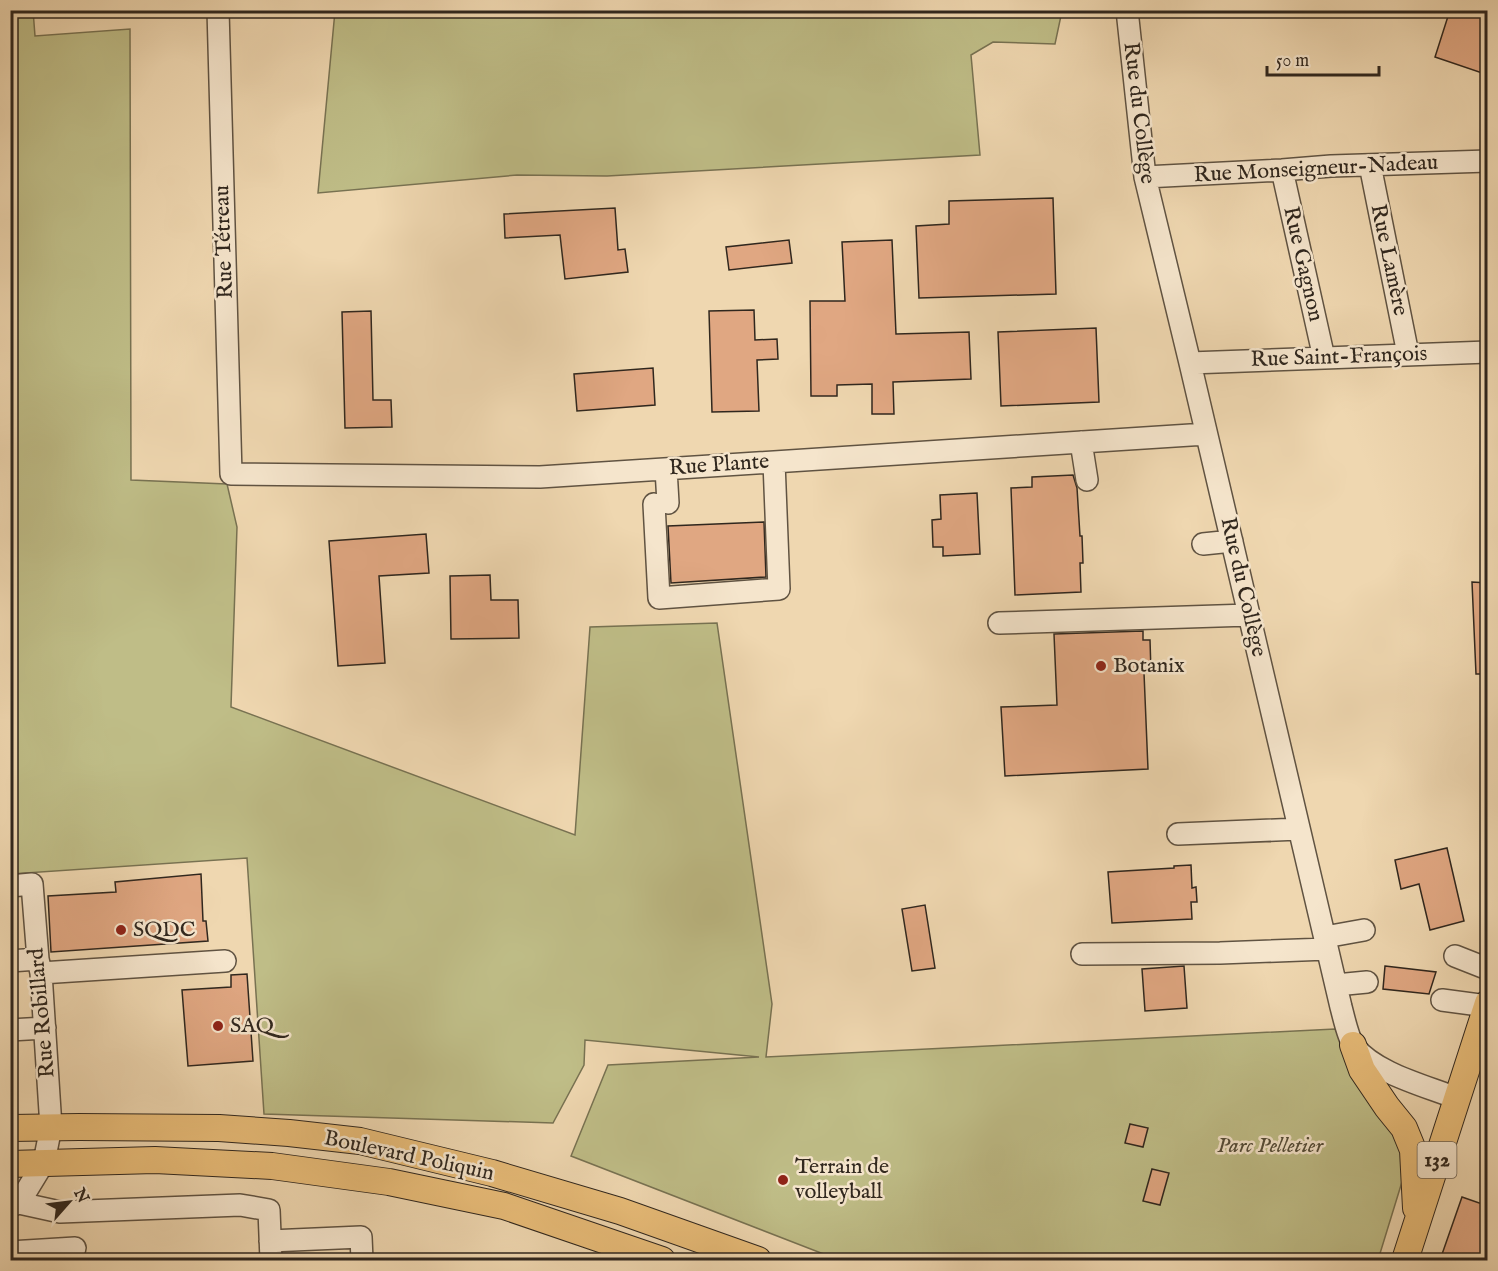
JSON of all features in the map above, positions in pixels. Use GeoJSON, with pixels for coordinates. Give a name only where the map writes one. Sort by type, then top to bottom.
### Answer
{"type":"FeatureCollection","features":[{"type":"Feature","properties":{"kind":"main road","name":"132"},"geometry":{"type":"LineString","coordinates":[[1405,1260],[1487,1005]]}},
{"type":"Feature","properties":{"kind":"main road"},"geometry":{"type":"LineString","coordinates":[[1353,1045],[1362,1070],[1404,1128],[1413,1150],[1417,1223]]}},
{"type":"Feature","properties":{"kind":"main road","name":"Boulevard Poliquin"},"geometry":{"type":"LineString","coordinates":[[10,1128],[219,1128],[360,1141],[503,1176],[620,1211],[758,1260]]}},
{"type":"Feature","properties":{"kind":"main road","name":"Boulevard Poliquin"},"geometry":{"type":"LineString","coordinates":[[10,1164],[155,1160],[272,1166],[389,1182],[504,1206],[662,1260]]}},
{"type":"Feature","properties":{"kind":"street","name":"Rue Tétreau"},"geometry":{"type":"LineString","coordinates":[[218,10],[231,474]]}},
{"type":"Feature","properties":{"kind":"street","name":"Rue du Collège"},"geometry":{"type":"LineString","coordinates":[[1127,10],[1145,177],[1336,985],[1353,1045]]}},
{"type":"Feature","properties":{"kind":"street","name":"Rue Monseigneur-Nadeau"},"geometry":{"type":"LineString","coordinates":[[1145,177],[1331,166],[1488,161]]}},
{"type":"Feature","properties":{"kind":"street","name":"Rue Lamère"},"geometry":{"type":"LineString","coordinates":[[1370,165],[1408,354]]}},
{"type":"Feature","properties":{"kind":"street","name":"Rue Gagnon"},"geometry":{"type":"LineString","coordinates":[[1282,170],[1324,358]]}},
{"type":"Feature","properties":{"kind":"street","name":"Rue Saint-François"},"geometry":{"type":"LineString","coordinates":[[1190,363],[1488,351]]}},
{"type":"Feature","properties":{"kind":"street","name":"Rue Plante"},"geometry":{"type":"LineString","coordinates":[[231,474],[540,477],[1206,434]]}},
{"type":"Feature","properties":{"kind":"street"},"geometry":{"type":"LineString","coordinates":[[1081,442],[1087,480]]}},
{"type":"Feature","properties":{"kind":"street"},"geometry":{"type":"LineString","coordinates":[[666,469],[661,504],[659,598],[779,589],[774,462]]}},
{"type":"Feature","properties":{"kind":"street"},"geometry":{"type":"LineString","coordinates":[[1203,544],[1232,541]]}},
{"type":"Feature","properties":{"kind":"street"},"geometry":{"type":"LineString","coordinates":[[999,624],[1249,615]]}},
{"type":"Feature","properties":{"kind":"street"},"geometry":{"type":"LineString","coordinates":[[1178,834],[1299,829]]}},
{"type":"Feature","properties":{"kind":"street","name":"Rue Robillard"},"geometry":{"type":"LineString","coordinates":[[10,886],[32,884],[51,1127],[44,1162]]}},
{"type":"Feature","properties":{"kind":"street"},"geometry":{"type":"LineString","coordinates":[[1082,954],[1220,953],[1326,943],[1365,930]]}},
{"type":"Feature","properties":{"kind":"street"},"geometry":{"type":"LineString","coordinates":[[1455,956],[1488,969]]}},
{"type":"Feature","properties":{"kind":"street"},"geometry":{"type":"LineString","coordinates":[[10,961],[40,966],[225,961]]}},
{"type":"Feature","properties":{"kind":"street"},"geometry":{"type":"LineString","coordinates":[[1336,985],[1367,982]]}},
{"type":"Feature","properties":{"kind":"street"},"geometry":{"type":"LineString","coordinates":[[1442,1000],[1487,1005]]}},
{"type":"Feature","properties":{"kind":"street"},"geometry":{"type":"LineString","coordinates":[[10,1030],[45,1028]]}},
{"type":"Feature","properties":{"kind":"street"},"geometry":{"type":"LineString","coordinates":[[1353,1045],[1382,1070],[1456,1098]]}},
{"type":"Feature","properties":{"kind":"street"},"geometry":{"type":"LineString","coordinates":[[44,1162],[15,1204],[60,1212],[240,1205],[268,1210],[271,1251],[361,1237],[362,1260]]}},
{"type":"Feature","properties":{"kind":"street"},"geometry":{"type":"LineString","coordinates":[[10,1252],[75,1248]]}},
{"type":"Feature","properties":{"kind":"green space","name":"Parc Pelletier"},"geometry":{"type":"Polygon","coordinates":[[[33,10],[35,36],[130,29],[131,480],[227,484],[237,527],[231,707],[575,835],[590,627],[717,623],[772,1004],[766,1057],[1335,1029],[1409,1159],[1378,1260],[839,1260],[571,1156],[608,1065],[759,1057],[585,1040],[584,1065],[553,1123],[264,1114],[247,858],[11,874],[10,11],[33,10]]]}},
{"type":"Feature","properties":{"kind":"green space"},"geometry":{"type":"Polygon","coordinates":[[[335,10],[1062,11],[1055,44],[993,42],[971,55],[980,155],[607,176],[517,175],[318,193],[335,10]]]}},
{"type":"Feature","properties":{"kind":"building"},"geometry":{"type":"Polygon","coordinates":[[[1450,10],[1488,10],[1488,75],[1435,57],[1450,10]]]}},
{"type":"Feature","properties":{"kind":"building"},"geometry":{"type":"Polygon","coordinates":[[[1053,198],[1056,294],[919,298],[916,226],[949,224],[949,201],[1053,198]]]}},
{"type":"Feature","properties":{"kind":"building"},"geometry":{"type":"Polygon","coordinates":[[[615,208],[618,250],[625,249],[628,272],[565,279],[560,235],[505,238],[504,214],[615,208]]]}},
{"type":"Feature","properties":{"kind":"building"},"geometry":{"type":"Polygon","coordinates":[[[789,240],[792,263],[729,270],[726,247],[789,240]]]}},
{"type":"Feature","properties":{"kind":"building"},"geometry":{"type":"Polygon","coordinates":[[[892,240],[896,334],[969,332],[971,379],[893,382],[894,414],[872,414],[872,384],[837,385],[837,396],[811,396],[810,301],[845,301],[842,242],[892,240]]]}},
{"type":"Feature","properties":{"kind":"building"},"geometry":{"type":"Polygon","coordinates":[[[754,310],[755,340],[777,339],[778,359],[757,360],[759,411],[712,412],[709,311],[754,310]]]}},
{"type":"Feature","properties":{"kind":"building"},"geometry":{"type":"Polygon","coordinates":[[[371,311],[373,400],[391,400],[392,427],[345,428],[342,312],[371,311]]]}},
{"type":"Feature","properties":{"kind":"building"},"geometry":{"type":"Polygon","coordinates":[[[1096,328],[1099,402],[1001,406],[998,332],[1096,328]]]}},
{"type":"Feature","properties":{"kind":"building"},"geometry":{"type":"Polygon","coordinates":[[[653,368],[655,405],[577,411],[574,374],[653,368]]]}},
{"type":"Feature","properties":{"kind":"building"},"geometry":{"type":"Polygon","coordinates":[[[1073,475],[1077,488],[1080,536],[1082,536],[1081,592],[1015,595],[1011,488],[1032,487],[1032,477],[1073,475]]]}},
{"type":"Feature","properties":{"kind":"building"},"geometry":{"type":"Polygon","coordinates":[[[977,493],[980,554],[943,556],[943,547],[933,547],[932,520],[941,519],[940,495],[977,493]]]}},
{"type":"Feature","properties":{"kind":"building"},"geometry":{"type":"Polygon","coordinates":[[[764,522],[766,577],[671,583],[668,526],[764,522]]]}},
{"type":"Feature","properties":{"kind":"building"},"geometry":{"type":"Polygon","coordinates":[[[426,534],[429,573],[379,576],[385,663],[338,666],[329,541],[426,534]]]}},
{"type":"Feature","properties":{"kind":"building"},"geometry":{"type":"Polygon","coordinates":[[[490,575],[491,600],[518,600],[519,638],[451,639],[450,576],[490,575]]]}},
{"type":"Feature","properties":{"kind":"building"},"geometry":{"type":"Polygon","coordinates":[[[1472,582],[1488,583],[1488,674],[1476,674],[1472,582]]]}},
{"type":"Feature","properties":{"kind":"building"},"geometry":{"type":"Polygon","coordinates":[[[1143,631],[1143,640],[1150,640],[1151,672],[1144,673],[1148,769],[1005,776],[1001,707],[1057,705],[1054,634],[1143,631]]]}},
{"type":"Feature","properties":{"kind":"building"},"geometry":{"type":"Polygon","coordinates":[[[1447,848],[1464,921],[1430,930],[1419,884],[1401,889],[1395,860],[1447,848]]]}},
{"type":"Feature","properties":{"kind":"building"},"geometry":{"type":"Polygon","coordinates":[[[1191,865],[1192,888],[1196,887],[1197,902],[1191,902],[1192,919],[1112,923],[1108,872],[1191,865]]]}},
{"type":"Feature","properties":{"kind":"building"},"geometry":{"type":"Polygon","coordinates":[[[201,874],[203,921],[206,921],[208,941],[51,952],[48,896],[116,892],[115,882],[201,874]]]}},
{"type":"Feature","properties":{"kind":"building"},"geometry":{"type":"Polygon","coordinates":[[[925,905],[935,968],[912,971],[902,909],[925,905]]]}},
{"type":"Feature","properties":{"kind":"building"},"geometry":{"type":"Polygon","coordinates":[[[1184,966],[1187,1008],[1145,1011],[1142,969],[1184,966]]]}},
{"type":"Feature","properties":{"kind":"building"},"geometry":{"type":"Polygon","coordinates":[[[1385,966],[1436,972],[1429,994],[1383,989],[1385,966]]]}},
{"type":"Feature","properties":{"kind":"building","name":"SAQ"},"geometry":{"type":"Polygon","coordinates":[[[247,974],[253,1061],[188,1066],[182,990],[231,987],[231,975],[247,974]]]}},
{"type":"Feature","properties":{"kind":"building"},"geometry":{"type":"Polygon","coordinates":[[[1130,1124],[1148,1128],[1143,1147],[1125,1143],[1130,1124]]]}},
{"type":"Feature","properties":{"kind":"building"},"geometry":{"type":"Polygon","coordinates":[[[1152,1169],[1169,1173],[1160,1205],[1143,1201],[1152,1169]]]}},
{"type":"Feature","properties":{"kind":"building"},"geometry":{"type":"Polygon","coordinates":[[[1462,1197],[1488,1206],[1488,1260],[1440,1260],[1462,1197]]]}},
{"type":"Feature","properties":{"kind":"place","name":"Botanix"},"geometry":{"type":"Point","coordinates":[1101,666]}},
{"type":"Feature","properties":{"kind":"place","name":"SQDC"},"geometry":{"type":"Point","coordinates":[121,930]}},
{"type":"Feature","properties":{"kind":"place","name":"SAQ"},"geometry":{"type":"Point","coordinates":[218,1026]}},
{"type":"Feature","properties":{"kind":"place","name":"Terrain de volleyball"},"geometry":{"type":"Point","coordinates":[783,1180]}}]}
